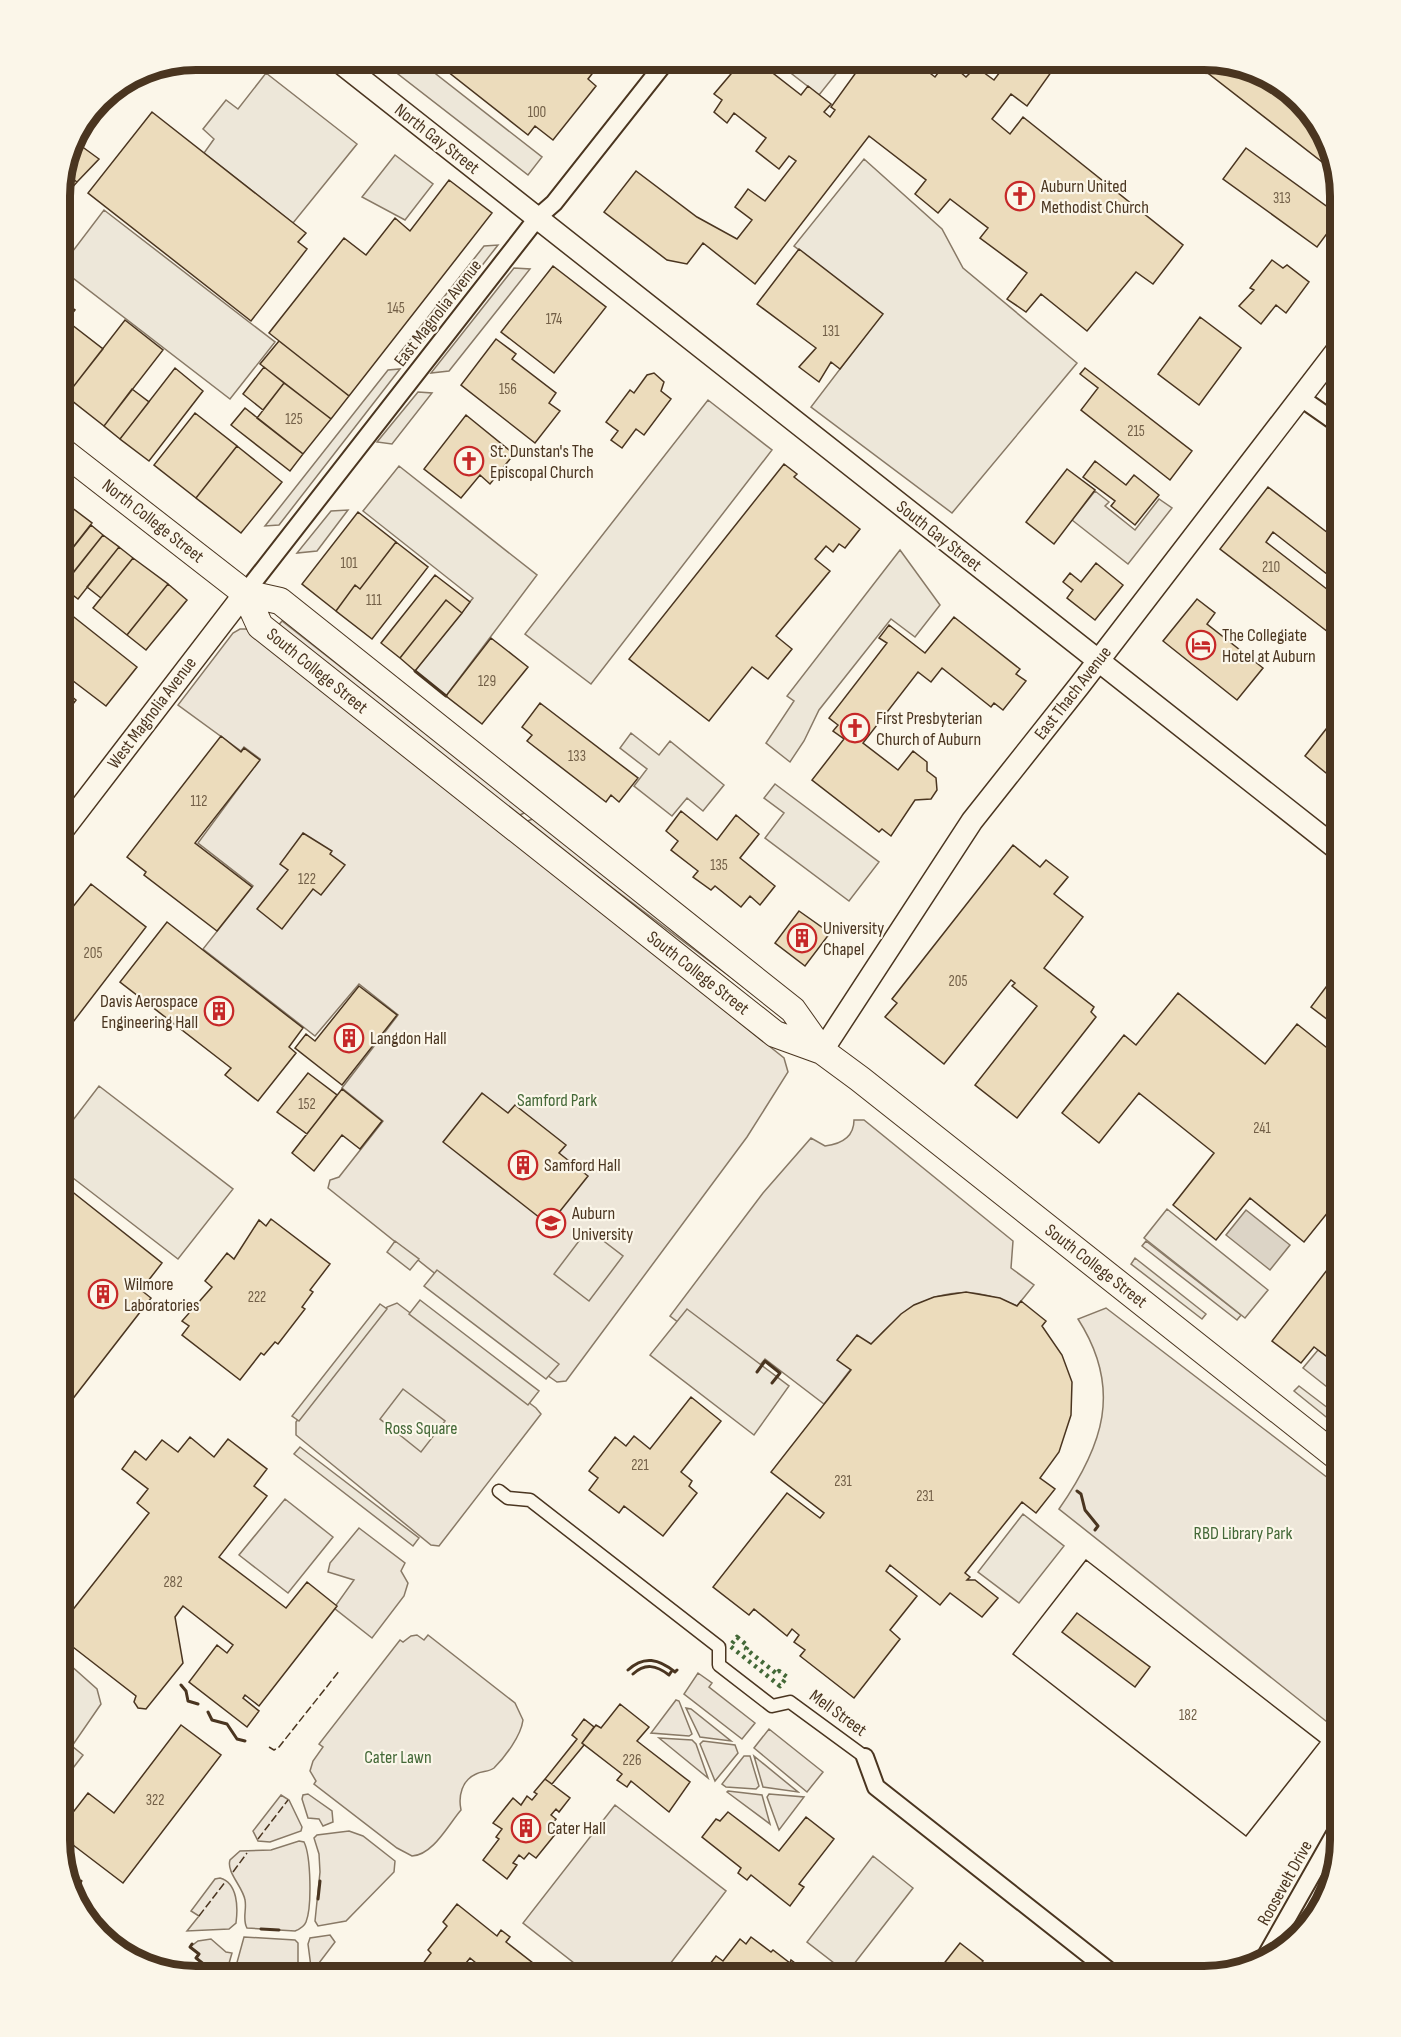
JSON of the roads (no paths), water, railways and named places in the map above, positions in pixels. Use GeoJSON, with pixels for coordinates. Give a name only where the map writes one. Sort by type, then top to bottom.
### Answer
{"type":"FeatureCollection","features":[{"type":"Feature","properties":{"kind":"main road","name":"North College Street"},"geometry":{"type":"LineString","coordinates":[[71,457],[245,593]]}},
{"type":"Feature","properties":{"kind":"main road","name":"South College Street"},"geometry":{"type":"LineString","coordinates":[[245,593],[260,626],[775,1034],[822,1051],[905,1113],[1330,1451]]}},
{"type":"Feature","properties":{"kind":"street","name":"North Gay Street"},"geometry":{"type":"LineString","coordinates":[[350,70],[538,217]]}},
{"type":"Feature","properties":{"kind":"street","name":"East Magnolia Avenue"},"geometry":{"type":"LineString","coordinates":[[245,593],[538,217],[554,202],[659,70]]}},
{"type":"Feature","properties":{"kind":"street","name":"South Gay Street"},"geometry":{"type":"LineString","coordinates":[[538,217],[1330,843]]}},
{"type":"Feature","properties":{"kind":"street","name":"East Thach Avenue"},"geometry":{"type":"LineString","coordinates":[[822,1051],[972,821],[1330,360]]}},
{"type":"Feature","properties":{"kind":"street"},"geometry":{"type":"LineString","coordinates":[[1301,398],[1330,418]]}},
{"type":"Feature","properties":{"kind":"street","name":"West Magnolia Avenue"},"geometry":{"type":"LineString","coordinates":[[71,820],[245,593]]}},
{"type":"Feature","properties":{"kind":"street","name":"Mell Street"},"geometry":{"type":"LineString","coordinates":[[499,1491],[508,1498],[530,1500],[661,1601],[718,1647],[719,1665],[772,1706],[790,1702],[821,1727],[865,1756],[876,1787],[1103,1966]]}},
{"type":"Feature","properties":{"kind":"street","name":"Roosevelt Drive"},"geometry":{"type":"LineString","coordinates":[[1270,1948],[1330,1843]]}},
{"type":"Feature","properties":{"kind":"place","name":"Auburn United Methodist Church"},"geometry":{"type":"Point","coordinates":[1020,196]}},
{"type":"Feature","properties":{"kind":"place","name":"St. Dunstan's The Episcopal Church"},"geometry":{"type":"Point","coordinates":[469,461]}},
{"type":"Feature","properties":{"kind":"place","name":"The Collegiate Hotel at Auburn"},"geometry":{"type":"Point","coordinates":[1201,645]}},
{"type":"Feature","properties":{"kind":"place","name":"First Presbyterian Church of Auburn"},"geometry":{"type":"Point","coordinates":[855,728]}},
{"type":"Feature","properties":{"kind":"place","name":"University Chapel"},"geometry":{"type":"Point","coordinates":[802,938]}},
{"type":"Feature","properties":{"kind":"place","name":"Davis Aerospace Engineering Hall"},"geometry":{"type":"Point","coordinates":[219,1011]}},
{"type":"Feature","properties":{"kind":"place","name":"Langdon Hall"},"geometry":{"type":"Point","coordinates":[349,1038]}},
{"type":"Feature","properties":{"kind":"place","name":"Samford Hall"},"geometry":{"type":"Point","coordinates":[523,1165]}},
{"type":"Feature","properties":{"kind":"place","name":"Auburn University"},"geometry":{"type":"Point","coordinates":[551,1223]}},
{"type":"Feature","properties":{"kind":"place","name":"Wilmore Laboratories"},"geometry":{"type":"Point","coordinates":[103,1294]}},
{"type":"Feature","properties":{"kind":"place","name":"Cater Hall"},"geometry":{"type":"Point","coordinates":[526,1828]}},
{"type":"Feature","properties":{"kind":"park label","name":"Samford Park"},"geometry":{"type":"Point","coordinates":[557,1100]}},
{"type":"Feature","properties":{"kind":"park label","name":"Ross Square"},"geometry":{"type":"Point","coordinates":[421,1428]}},
{"type":"Feature","properties":{"kind":"park label","name":"RBD Library Park"},"geometry":{"type":"Point","coordinates":[1243,1533]}},
{"type":"Feature","properties":{"kind":"park label","name":"Cater Lawn"},"geometry":{"type":"Point","coordinates":[398,1757]}}]}
